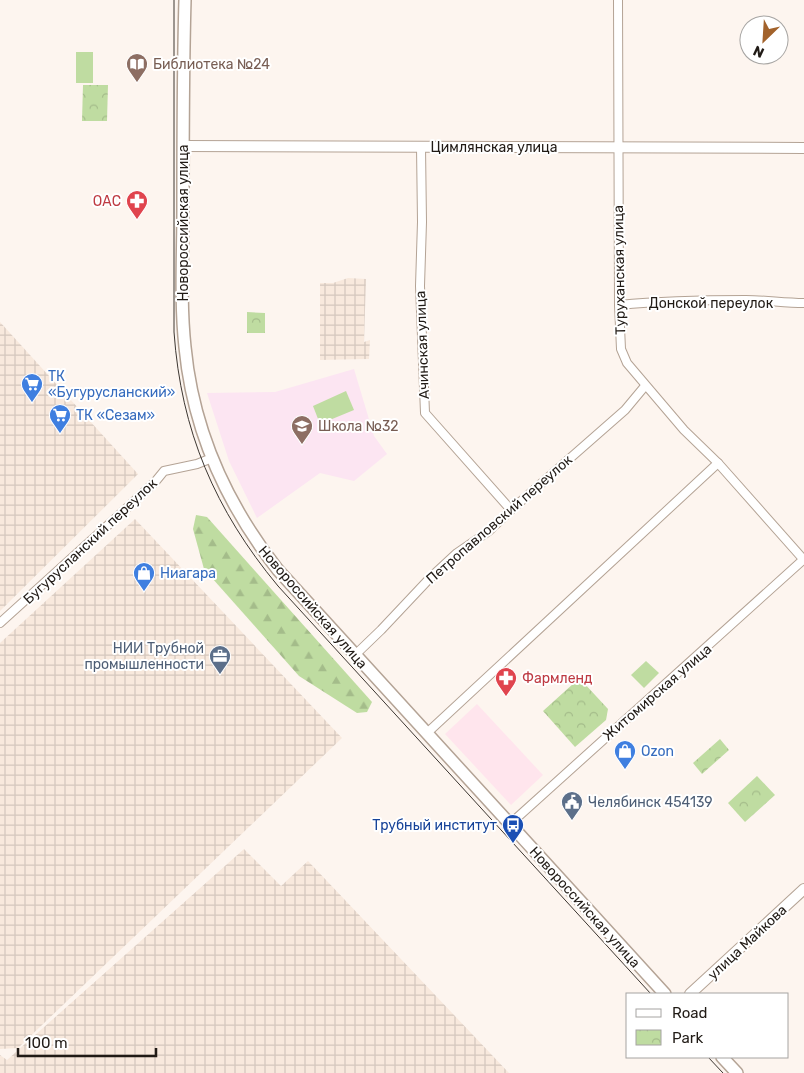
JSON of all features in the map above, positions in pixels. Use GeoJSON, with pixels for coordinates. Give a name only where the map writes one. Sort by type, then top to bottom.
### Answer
{"type":"FeatureCollection","features":[{"type":"Feature","properties":{"kind":"main road","name":"Новороссийская улица"},"geometry":{"type":"LineString","coordinates":[[185,0],[183,146],[183,321],[185,346],[194,401],[212,458],[228,495],[263,551],[278,570],[664,993]]}},
{"type":"Feature","properties":{"kind":"main road"},"geometry":{"type":"LineString","coordinates":[[723,1058],[737,1073]]}},
{"type":"Feature","properties":{"kind":"street","name":"Туруханская улица"},"geometry":{"type":"LineString","coordinates":[[618,0],[619,335],[621,349],[628,363],[684,430],[718,463],[804,560]]}},
{"type":"Feature","properties":{"kind":"street","name":"Цимлянская улица"},"geometry":{"type":"LineString","coordinates":[[183,146],[804,148]]}},
{"type":"Feature","properties":{"kind":"street","name":"Ачинская улица"},"geometry":{"type":"LineString","coordinates":[[421,147],[422,222],[420,286],[425,412],[511,510]]}},
{"type":"Feature","properties":{"kind":"street","name":"Донской переулок"},"geometry":{"type":"LineString","coordinates":[[619,305],[670,300],[804,302]]}},
{"type":"Feature","properties":{"kind":"street","name":"Петропавловский переулок"},"geometry":{"type":"LineString","coordinates":[[355,655],[457,553],[489,531],[625,410],[646,386]]}},
{"type":"Feature","properties":{"kind":"street","name":"Бугурусланский переулок"},"geometry":{"type":"LineString","coordinates":[[0,623],[155,482],[164,471],[197,464],[212,458]]}},
{"type":"Feature","properties":{"kind":"street"},"geometry":{"type":"LineString","coordinates":[[426,733],[718,463]]}},
{"type":"Feature","properties":{"kind":"street","name":"Житомирская улица"},"geometry":{"type":"LineString","coordinates":[[510,824],[804,560]]}},
{"type":"Feature","properties":{"kind":"street","name":"улица Майкова"},"geometry":{"type":"LineString","coordinates":[[691,993],[804,889]]}},
{"type":"Feature","properties":{"kind":"shaded area"},"geometry":{"type":"Polygon","coordinates":[[[348,278],[366,279],[364,342],[370,340],[369,359],[320,360],[320,283],[333,283],[348,278]]]}},
{"type":"Feature","properties":{"kind":"shaded area"},"geometry":{"type":"Polygon","coordinates":[[[0,322],[138,474],[0,611],[0,322]]]}},
{"type":"Feature","properties":{"kind":"shaded area","name":"Школа №32"},"geometry":{"type":"Polygon","coordinates":[[[354,369],[374,436],[387,454],[354,481],[320,473],[257,518],[229,461],[207,393],[275,392],[354,369]]]}},
{"type":"Feature","properties":{"kind":"shaded area"},"geometry":{"type":"Polygon","coordinates":[[[135,519],[342,738],[18,1048],[0,1049],[0,643],[135,519]]]}},
{"type":"Feature","properties":{"kind":"shaded area"},"geometry":{"type":"Polygon","coordinates":[[[477,704],[543,775],[511,805],[445,734],[477,704]]]}},
{"type":"Feature","properties":{"kind":"shaded area"},"geometry":{"type":"Polygon","coordinates":[[[244,849],[281,886],[308,861],[509,1073],[0,1073],[0,1055],[7,1060],[244,849]]]}},
{"type":"Feature","properties":{"kind":"green space"},"geometry":{"type":"Polygon","coordinates":[[[76,52],[93,52],[93,83],[76,83],[76,52]]]}},
{"type":"Feature","properties":{"kind":"green space"},"geometry":{"type":"Polygon","coordinates":[[[83,85],[108,85],[107,121],[82,121],[83,85]]]}},
{"type":"Feature","properties":{"kind":"green space"},"geometry":{"type":"Polygon","coordinates":[[[247,312],[265,313],[265,333],[247,333],[247,312]]]}},
{"type":"Feature","properties":{"kind":"green space"},"geometry":{"type":"Polygon","coordinates":[[[346,391],[354,410],[320,424],[313,406],[346,391]]]}},
{"type":"Feature","properties":{"kind":"green space"},"geometry":{"type":"Polygon","coordinates":[[[196,515],[207,517],[372,702],[367,712],[357,713],[299,676],[204,569],[193,529],[196,515]]]}},
{"type":"Feature","properties":{"kind":"green space"},"geometry":{"type":"Polygon","coordinates":[[[646,661],[659,673],[644,688],[631,675],[646,661]]]}},
{"type":"Feature","properties":{"kind":"green space"},"geometry":{"type":"Polygon","coordinates":[[[583,682],[608,709],[606,720],[575,747],[543,711],[574,683],[583,682]]]}},
{"type":"Feature","properties":{"kind":"green space"},"geometry":{"type":"Polygon","coordinates":[[[720,739],[729,750],[702,774],[693,763],[720,739]]]}},
{"type":"Feature","properties":{"kind":"green space"},"geometry":{"type":"Polygon","coordinates":[[[757,776],[775,795],[745,822],[728,803],[757,776]]]}},
{"type":"Feature","properties":{"kind":"tram line"},"geometry":{"type":"LineString","coordinates":[[174,0],[174,332],[184,403],[193,436],[219,498],[236,528],[278,586],[650,993]]}},
{"type":"Feature","properties":{"kind":"tram line"},"geometry":{"type":"LineString","coordinates":[[709,1058],[723,1073]]}},
{"type":"Feature","properties":{"kind":"place","name":"Библиотека №24"},"geometry":{"type":"Point","coordinates":[137,83]}},
{"type":"Feature","properties":{"kind":"place","name":"ОАС"},"geometry":{"type":"Point","coordinates":[137,220]}},
{"type":"Feature","properties":{"kind":"place","name":"ТК «Бугурусланский»"},"geometry":{"type":"Point","coordinates":[32,403]}},
{"type":"Feature","properties":{"kind":"place","name":"ТК «Сезам»"},"geometry":{"type":"Point","coordinates":[60,434]}},
{"type":"Feature","properties":{"kind":"place","name":"Школа №32"},"geometry":{"type":"Point","coordinates":[302,445]}},
{"type":"Feature","properties":{"kind":"place","name":"Ниагара"},"geometry":{"type":"Point","coordinates":[144,592]}},
{"type":"Feature","properties":{"kind":"place","name":"НИИ Трубной промышленности"},"geometry":{"type":"Point","coordinates":[220,675]}},
{"type":"Feature","properties":{"kind":"place","name":"Фармленд"},"geometry":{"type":"Point","coordinates":[506,697]}},
{"type":"Feature","properties":{"kind":"place","name":"Ozon"},"geometry":{"type":"Point","coordinates":[625,770]}},
{"type":"Feature","properties":{"kind":"place","name":"Челябинск 454139"},"geometry":{"type":"Point","coordinates":[572,821]}},
{"type":"Feature","properties":{"kind":"place","name":"Трубный институт"},"geometry":{"type":"Point","coordinates":[513,844]}}]}
